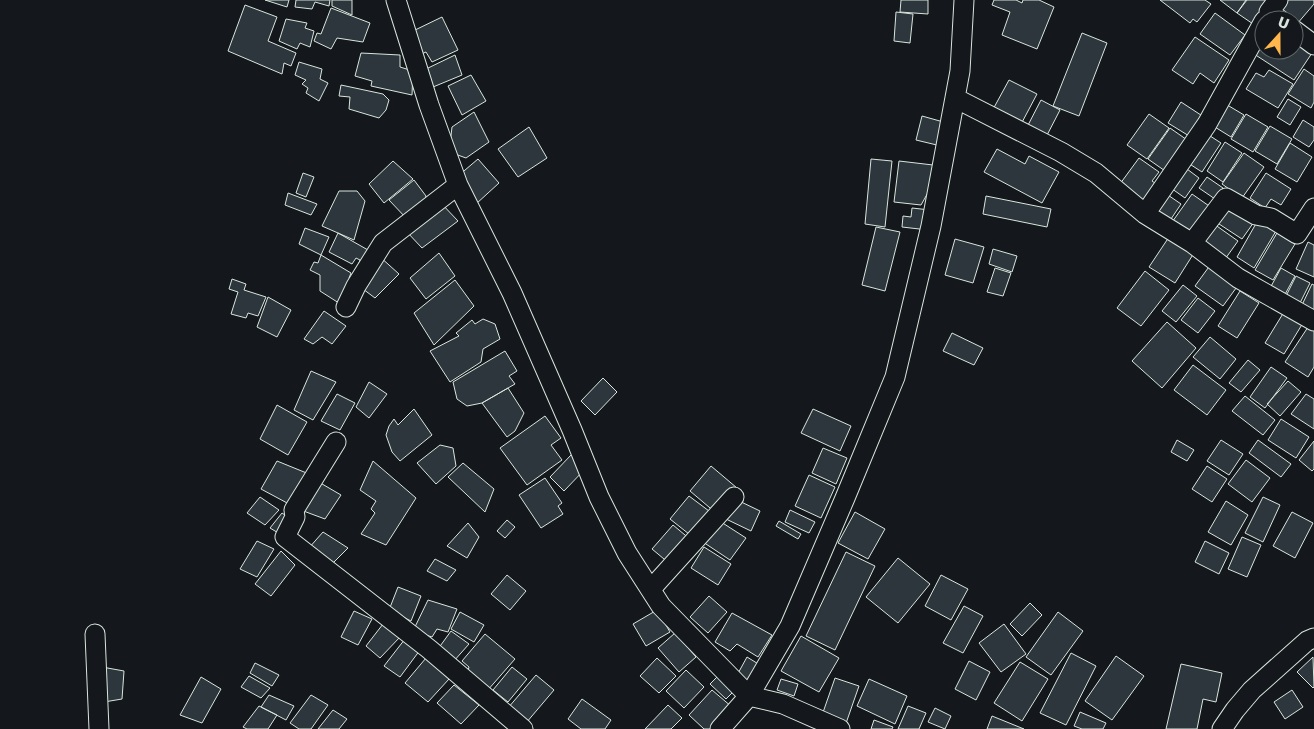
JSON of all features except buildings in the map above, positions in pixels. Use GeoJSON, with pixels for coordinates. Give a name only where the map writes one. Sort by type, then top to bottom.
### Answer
{"type":"FeatureCollection","features":[{"type":"Feature","properties":{"kind":"street"},"geometry":{"type":"LineString","coordinates":[[396,0],[429,105],[458,185],[512,293],[599,497],[627,553],[661,606],[749,696],[783,704],[840,729]]}},
{"type":"Feature","properties":{"kind":"street"},"geometry":{"type":"LineString","coordinates":[[720,729],[749,696],[790,626],[895,377],[931,226],[960,71],[964,0]]}},
{"type":"Feature","properties":{"kind":"street"},"geometry":{"type":"LineString","coordinates":[[1145,214],[1206,124],[1254,44]]}},
{"type":"Feature","properties":{"kind":"street"},"geometry":{"type":"LineString","coordinates":[[955,98],[1061,152],[1096,173],[1145,214],[1192,243],[1238,278],[1314,321]]}},
{"type":"Feature","properties":{"kind":"street"},"geometry":{"type":"LineString","coordinates":[[346,307],[356,286],[383,243],[458,185]]}},
{"type":"Feature","properties":{"kind":"street"},"geometry":{"type":"LineString","coordinates":[[1192,243],[1226,198],[1256,215],[1271,218],[1298,234],[1314,208]]}},
{"type":"Feature","properties":{"kind":"street"},"geometry":{"type":"LineString","coordinates":[[336,442],[294,510],[296,517],[285,537],[429,649],[523,729]]}},
{"type":"Feature","properties":{"kind":"street"},"geometry":{"type":"LineString","coordinates":[[651,589],[734,497]]}},
{"type":"Feature","properties":{"kind":"street"},"geometry":{"type":"LineString","coordinates":[[95,634],[99,729]]}},
{"type":"Feature","properties":{"kind":"street"},"geometry":{"type":"LineString","coordinates":[[1222,729],[1252,690],[1307,641],[1314,638]]}}]}
